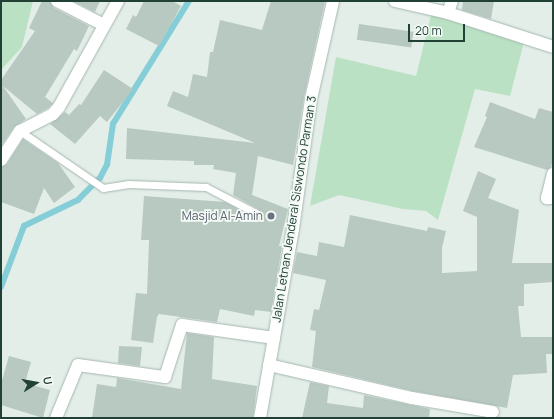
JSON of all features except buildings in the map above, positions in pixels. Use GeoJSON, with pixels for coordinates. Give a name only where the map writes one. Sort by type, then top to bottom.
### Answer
{"type":"FeatureCollection","features":[{"type":"Feature","properties":{"kind":"street"},"geometry":{"type":"LineString","coordinates":[[58,1],[104,25]]}},
{"type":"Feature","properties":{"kind":"street"},"geometry":{"type":"LineString","coordinates":[[1,160],[20,131],[53,114],[59,107],[118,1]]}},
{"type":"Feature","properties":{"kind":"street","name":"Jalan Letnan Jenderal Siswondo Parman 3"},"geometry":{"type":"LineString","coordinates":[[260,418],[274,338],[288,228],[311,99],[333,1]]}},
{"type":"Feature","properties":{"kind":"street"},"geometry":{"type":"LineString","coordinates":[[395,1],[448,13],[553,47]]}},
{"type":"Feature","properties":{"kind":"street"},"geometry":{"type":"LineString","coordinates":[[448,13],[452,1]]}},
{"type":"Feature","properties":{"kind":"street"},"geometry":{"type":"LineString","coordinates":[[553,174],[547,198],[553,198]]}},
{"type":"Feature","properties":{"kind":"street"},"geometry":{"type":"LineString","coordinates":[[56,418],[78,366],[165,377],[182,325],[274,338]]}},
{"type":"Feature","properties":{"kind":"street"},"geometry":{"type":"LineString","coordinates":[[269,366],[412,398],[493,412]]}},
{"type":"Feature","properties":{"kind":"lane"},"geometry":{"type":"LineString","coordinates":[[20,131],[103,188],[129,184],[206,187],[256,213]]}},
{"type":"Feature","properties":{"kind":"green space"},"geometry":{"type":"Polygon","coordinates":[[[1,1],[33,1],[22,47],[1,70],[1,1]]]}},
{"type":"Feature","properties":{"kind":"green space"},"geometry":{"type":"Polygon","coordinates":[[[431,15],[524,42],[510,96],[475,89],[438,220],[426,211],[403,209],[339,195],[310,206],[336,57],[416,76],[431,15]]]}},
{"type":"Feature","properties":{"kind":"waterway"},"geometry":{"type":"LineString","coordinates":[[1,287],[24,226],[78,200],[100,178],[107,165],[113,124],[189,1]]}},
{"type":"Feature","properties":{"kind":"place","name":"Masjid Al-Amin"},"geometry":{"type":"Point","coordinates":[271,216]}}]}
